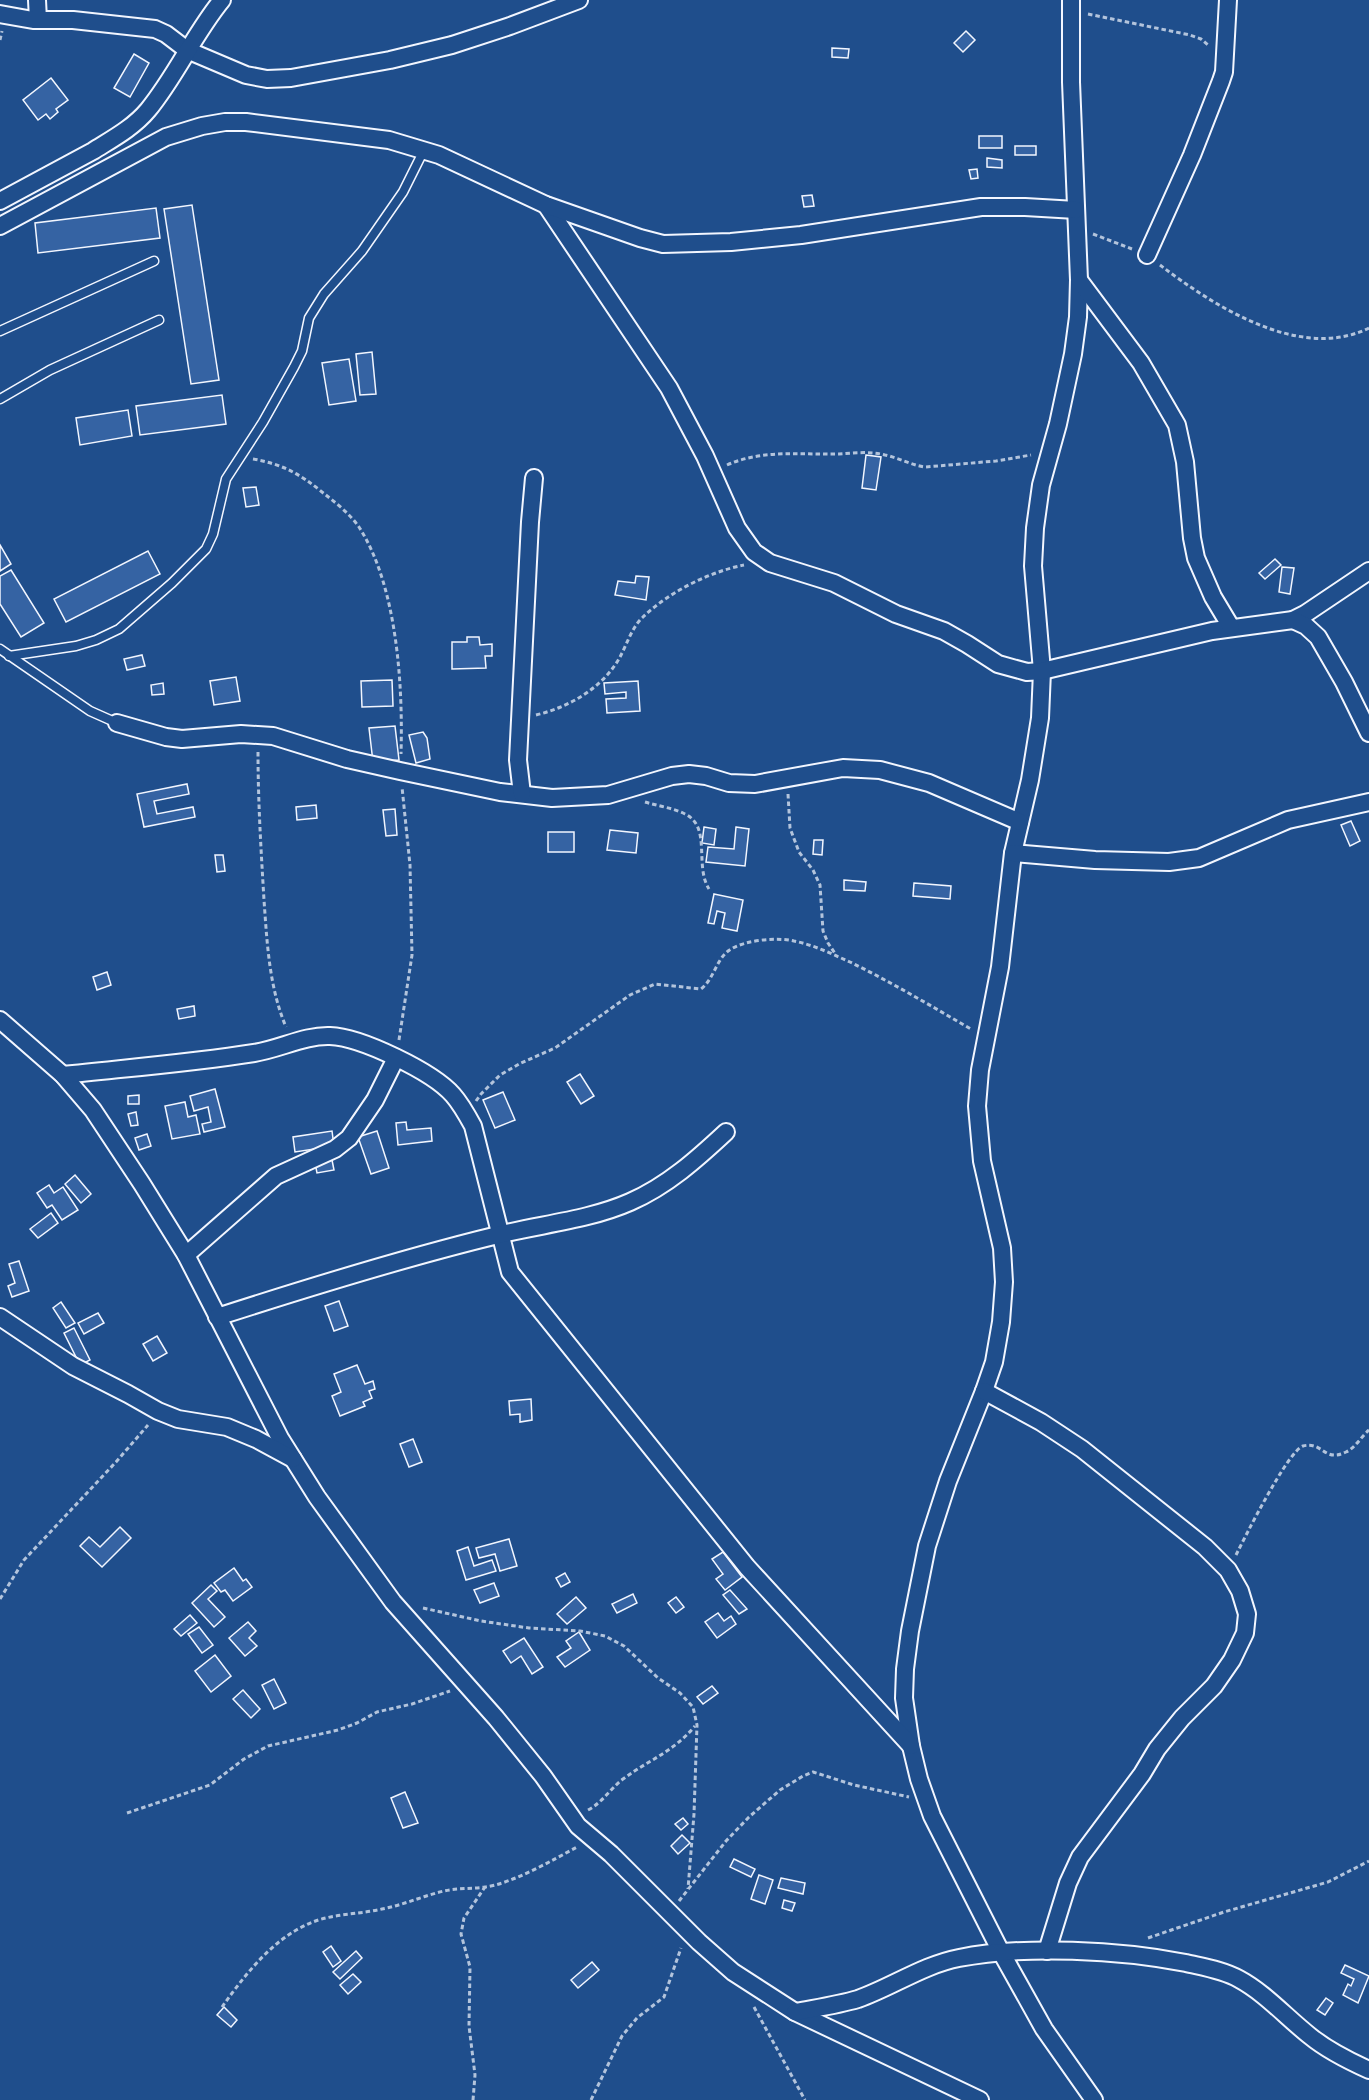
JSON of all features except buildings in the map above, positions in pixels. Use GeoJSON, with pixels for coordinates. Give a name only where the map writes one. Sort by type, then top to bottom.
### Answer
{"type":"FeatureCollection","features":[{"type":"Feature","properties":{"kind":"street"},"geometry":{"type":"LineString","coordinates":[[37,0],[38,20]]}},
{"type":"Feature","properties":{"kind":"street"},"geometry":{"type":"LineString","coordinates":[[0,201],[98,147],[132,125],[147,111],[172,77],[187,50],[222,0]]}},
{"type":"Feature","properties":{"kind":"street"},"geometry":{"type":"LineString","coordinates":[[0,14],[38,20],[73,20],[148,28],[166,34],[187,50],[246,75],[267,79],[291,78],[390,60],[452,45],[579,0]]}},
{"type":"Feature","properties":{"kind":"street"},"geometry":{"type":"LineString","coordinates":[[1147,255],[1192,155],[1224,72],[1228,0]]}},
{"type":"Feature","properties":{"kind":"street"},"geometry":{"type":"LineString","coordinates":[[1071,6],[1071,82],[1079,280],[1073,354],[1041,485],[1035,528],[1033,566],[1042,671],[1035,754],[1013,853],[1000,967],[980,1070],[977,1106],[982,1161],[1002,1248],[1004,1282],[1001,1322],[994,1362],[948,1481],[927,1546],[905,1669],[904,1698],[911,1746],[925,1800],[1001,1952],[1044,2029],[1094,2100]]}},
{"type":"Feature","properties":{"kind":"street"},"geometry":{"type":"LineString","coordinates":[[0,226],[166,137],[225,122],[271,124],[389,140],[424,149],[546,205],[663,244],[688,245],[801,236],[981,207],[1076,210]]}},
{"type":"Feature","properties":{"kind":"street"},"geometry":{"type":"LineString","coordinates":[[546,205],[669,388],[682,410],[740,533],[754,552],[770,563],[834,583],[896,614],[944,631],[998,664],[1027,672],[1042,671],[1231,627],[1293,620],[1369,571]]}},
{"type":"Feature","properties":{"kind":"street"},"geometry":{"type":"LineString","coordinates":[[1079,280],[1141,363],[1177,425],[1185,462],[1196,558],[1213,597],[1231,627]]}},
{"type":"Feature","properties":{"kind":"street"},"geometry":{"type":"LineString","coordinates":[[522,794],[518,760],[534,478]]}},
{"type":"Feature","properties":{"kind":"street"},"geometry":{"type":"LineString","coordinates":[[1293,620],[1306,626],[1318,637],[1344,682],[1369,733]]}},
{"type":"Feature","properties":{"kind":"street"},"geometry":{"type":"LineString","coordinates":[[117,723],[166,737],[182,739],[241,734],[286,740],[347,759],[400,771],[500,792],[552,798],[608,795],[689,774],[729,783],[746,784],[788,780],[843,768],[880,770],[930,783],[1020,822]]}},
{"type":"Feature","properties":{"kind":"street"},"geometry":{"type":"LineString","coordinates":[[1013,853],[1095,860],[1169,861],[1199,858],[1288,820],[1369,802]]}},
{"type":"Feature","properties":{"kind":"street"},"geometry":{"type":"LineString","coordinates":[[0,1020],[63,1075],[93,1110],[186,1255],[280,1437],[317,1497],[393,1602],[496,1718],[543,1776],[570,1815],[686,1929],[734,1972],[795,2012],[980,2100]]}},
{"type":"Feature","properties":{"kind":"street"},"geometry":{"type":"LineString","coordinates":[[63,1075],[257,1053],[315,1038],[333,1036],[349,1039],[396,1058],[441,1084],[452,1094],[467,1115],[476,1139],[510,1272],[747,1567],[911,1746]]}},
{"type":"Feature","properties":{"kind":"street"},"geometry":{"type":"LineString","coordinates":[[186,1255],[276,1176],[335,1149],[349,1138],[375,1100],[396,1058]]}},
{"type":"Feature","properties":{"kind":"street"},"geometry":{"type":"LineString","coordinates":[[217,1317],[349,1275],[499,1234],[603,1212],[632,1201],[652,1190],[688,1166],[726,1132]]}},
{"type":"Feature","properties":{"kind":"street"},"geometry":{"type":"LineString","coordinates":[[0,1317],[80,1371],[158,1411],[178,1419],[227,1427],[256,1439],[295,1460]]}},
{"type":"Feature","properties":{"kind":"street"},"geometry":{"type":"LineString","coordinates":[[984,1391],[1041,1422],[1082,1449],[1205,1547],[1228,1570],[1240,1591],[1247,1614],[1245,1633],[1214,1686],[1182,1718],[1157,1749],[1080,1857],[1068,1883],[1047,1951]]}},
{"type":"Feature","properties":{"kind":"street"},"geometry":{"type":"LineString","coordinates":[[795,2012],[860,1998],[929,1967],[958,1958],[1001,1952],[1068,1951],[1159,1958],[1218,1971],[1239,1979],[1312,2037],[1369,2070]]}},
{"type":"Feature","properties":{"kind":"lane"},"geometry":{"type":"LineString","coordinates":[[9,656],[76,646],[119,629],[172,583],[206,549],[213,534],[226,479],[263,422],[294,367],[302,351],[309,318],[324,294],[362,251],[403,192],[424,149]]}},
{"type":"Feature","properties":{"kind":"lane"},"geometry":{"type":"LineString","coordinates":[[0,331],[154,261]]}},
{"type":"Feature","properties":{"kind":"lane"},"geometry":{"type":"LineString","coordinates":[[0,399],[50,370],[159,320]]}},
{"type":"Feature","properties":{"kind":"lane"},"geometry":{"type":"LineString","coordinates":[[0,649],[90,711],[117,723]]}},
{"type":"Feature","properties":{"kind":"path"},"geometry":{"type":"LineString","coordinates":[[1071,6],[1190,35],[1202,39],[1210,47]]}},
{"type":"Feature","properties":{"kind":"path"},"geometry":{"type":"LineString","coordinates":[[1077,228],[1147,255],[1202,296],[1276,331],[1308,339],[1333,340],[1354,336],[1369,328]]}},
{"type":"Feature","properties":{"kind":"path"},"geometry":{"type":"LineString","coordinates":[[712,472],[745,458],[763,455],[871,452],[887,455],[914,466],[925,467],[996,461],[1050,451]]}},
{"type":"Feature","properties":{"kind":"path"},"geometry":{"type":"LineString","coordinates":[[240,457],[275,462],[304,477],[333,500],[357,524],[374,553],[387,590],[401,708],[400,771],[410,865],[412,955],[396,1058]]}},
{"type":"Feature","properties":{"kind":"path"},"geometry":{"type":"LineString","coordinates":[[520,719],[568,705],[603,680],[614,668],[641,618],[661,602],[716,573],[742,565],[770,563]]}},
{"type":"Feature","properties":{"kind":"path"},"geometry":{"type":"LineString","coordinates":[[257,735],[259,822],[268,945],[273,987],[279,1012],[293,1043]]}},
{"type":"Feature","properties":{"kind":"path"},"geometry":{"type":"LineString","coordinates":[[788,780],[790,828],[799,852],[813,870],[820,885],[823,931],[837,956]]}},
{"type":"Feature","properties":{"kind":"path"},"geometry":{"type":"LineString","coordinates":[[643,802],[683,812],[699,825],[701,867],[704,881],[709,889]]}},
{"type":"Feature","properties":{"kind":"path"},"geometry":{"type":"LineString","coordinates":[[467,1115],[481,1094],[500,1076],[521,1063],[555,1048],[630,995],[655,984],[701,989],[710,982],[719,962],[729,950],[747,942],[791,940],[815,946],[880,977],[986,1038]]}},
{"type":"Feature","properties":{"kind":"path"},"geometry":{"type":"LineString","coordinates":[[0,1599],[24,1560],[116,1462],[158,1411]]}},
{"type":"Feature","properties":{"kind":"path"},"geometry":{"type":"LineString","coordinates":[[1228,1570],[1276,1480],[1295,1452],[1301,1447],[1312,1445],[1328,1455],[1337,1456],[1349,1451],[1369,1430]]}},
{"type":"Feature","properties":{"kind":"path"},"geometry":{"type":"LineString","coordinates":[[393,1602],[481,1621],[529,1628],[580,1631],[605,1636],[624,1646],[658,1678],[680,1693],[693,1707],[697,1725],[694,1814],[688,1889]]}},
{"type":"Feature","properties":{"kind":"path"},"geometry":{"type":"LineString","coordinates":[[127,1813],[210,1785],[244,1759],[268,1746],[338,1730],[377,1712],[446,1693],[465,1683]]}},
{"type":"Feature","properties":{"kind":"path"},"geometry":{"type":"LineString","coordinates":[[570,1815],[598,1804],[624,1778],[670,1751],[697,1725]]}},
{"type":"Feature","properties":{"kind":"path"},"geometry":{"type":"LineString","coordinates":[[670,1913],[726,1841],[749,1817],[780,1790],[803,1776],[813,1772],[866,1788],[925,1800]]}},
{"type":"Feature","properties":{"kind":"path"},"geometry":{"type":"LineString","coordinates":[[222,2007],[237,1986],[279,1942],[305,1925],[332,1917],[381,1910],[444,1891],[485,1887],[549,1862],[592,1838]]}},
{"type":"Feature","properties":{"kind":"path"},"geometry":{"type":"LineString","coordinates":[[1147,1939],[1224,1912],[1328,1882],[1369,1861]]}},
{"type":"Feature","properties":{"kind":"path"},"geometry":{"type":"LineString","coordinates":[[473,2100],[476,2075],[469,2026],[470,1967],[461,1934],[464,1918],[485,1887]]}},
{"type":"Feature","properties":{"kind":"path"},"geometry":{"type":"LineString","coordinates":[[591,2100],[622,2036],[637,2018],[664,1997],[686,1929]]}},
{"type":"Feature","properties":{"kind":"path"},"geometry":{"type":"LineString","coordinates":[[751,2002],[805,2100]]}}]}
